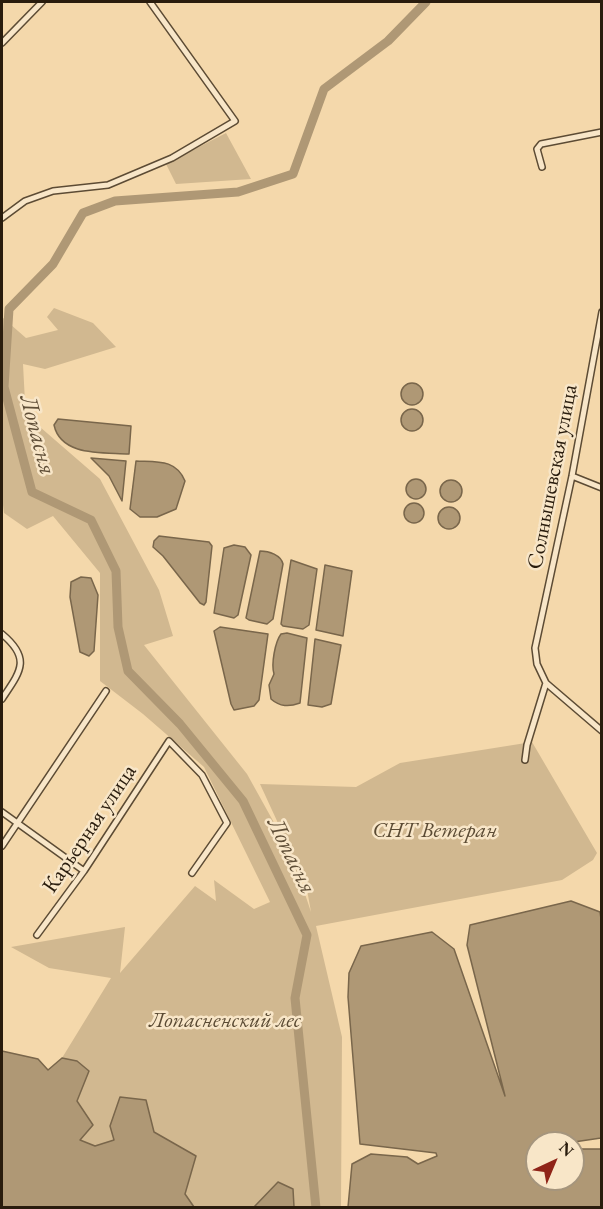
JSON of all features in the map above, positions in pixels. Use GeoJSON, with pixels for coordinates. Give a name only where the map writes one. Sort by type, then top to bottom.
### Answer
{"type":"FeatureCollection","features":[{"type":"Feature","properties":{"kind":"street"},"geometry":{"type":"LineString","coordinates":[[2,43],[42,2]]}},
{"type":"Feature","properties":{"kind":"street"},"geometry":{"type":"LineString","coordinates":[[2,218],[26,201],[53,191],[108,184],[172,158],[235,121],[150,2]]}},
{"type":"Feature","properties":{"kind":"street"},"geometry":{"type":"LineString","coordinates":[[542,168],[537,149],[541,144],[602,132]]}},
{"type":"Feature","properties":{"kind":"street","name":"Солнышевская улица"},"geometry":{"type":"LineString","coordinates":[[546,683],[537,664],[535,648],[572,476],[602,312]]}},
{"type":"Feature","properties":{"kind":"street"},"geometry":{"type":"LineString","coordinates":[[572,476],[602,488]]}},
{"type":"Feature","properties":{"kind":"street"},"geometry":{"type":"LineString","coordinates":[[2,634],[11,642],[21,660],[20,673],[2,699]]}},
{"type":"Feature","properties":{"kind":"street"},"geometry":{"type":"LineString","coordinates":[[525,760],[527,745],[546,683],[602,731]]}},
{"type":"Feature","properties":{"kind":"street"},"geometry":{"type":"LineString","coordinates":[[2,846],[106,691]]}},
{"type":"Feature","properties":{"kind":"street","name":"Карьерная улица"},"geometry":{"type":"LineString","coordinates":[[37,935],[84,871],[169,741],[202,775],[227,823],[192,873]]}},
{"type":"Feature","properties":{"kind":"street"},"geometry":{"type":"LineString","coordinates":[[2,812],[84,871]]}},
{"type":"Feature","properties":{"kind":"green space"},"geometry":{"type":"Polygon","coordinates":[[[226,133],[251,179],[176,184],[166,164],[226,133]]]}},
{"type":"Feature","properties":{"kind":"green space","name":"Лопасненский лес"},"geometry":{"type":"Polygon","coordinates":[[[54,308],[93,323],[116,347],[45,369],[23,364],[26,421],[40,427],[100,479],[159,590],[173,636],[144,645],[247,774],[292,855],[311,912],[306,884],[260,784],[356,787],[400,763],[532,742],[597,853],[593,860],[562,880],[316,926],[342,1037],[341,1207],[294,1207],[293,1189],[278,1182],[254,1207],[194,1207],[185,1194],[196,1156],[154,1132],[95,1146],[80,1140],[77,1101],[89,1071],[77,1061],[62,1058],[111,978],[49,968],[11,947],[125,927],[120,973],[195,886],[216,901],[214,880],[254,909],[270,902],[204,767],[143,714],[100,681],[100,573],[53,516],[27,529],[4,513],[2,497],[2,317],[26,338],[58,330],[47,317],[54,308]]]}},
{"type":"Feature","properties":{"kind":"shaded area"},"geometry":{"type":"Polygon","coordinates":[[[412,383],[420,386],[423,394],[420,402],[412,405],[404,402],[401,394],[404,386],[412,383]]]}},
{"type":"Feature","properties":{"kind":"shaded area"},"geometry":{"type":"Polygon","coordinates":[[[412,409],[420,412],[423,420],[420,428],[412,431],[404,428],[401,420],[404,412],[412,409]]]}},
{"type":"Feature","properties":{"kind":"shaded area"},"geometry":{"type":"Polygon","coordinates":[[[58,419],[131,426],[129,454],[74,448],[58,435],[54,425],[58,419]]]}},
{"type":"Feature","properties":{"kind":"shaded area"},"geometry":{"type":"Polygon","coordinates":[[[91,458],[126,461],[122,501],[109,476],[91,458]]]}},
{"type":"Feature","properties":{"kind":"shaded area"},"geometry":{"type":"Polygon","coordinates":[[[136,461],[165,463],[181,474],[185,481],[176,509],[157,517],[140,517],[130,509],[136,461]]]}},
{"type":"Feature","properties":{"kind":"shaded area"},"geometry":{"type":"Polygon","coordinates":[[[416,479],[423,482],[426,489],[423,496],[416,499],[409,496],[406,489],[409,482],[416,479]]]}},
{"type":"Feature","properties":{"kind":"shaded area"},"geometry":{"type":"Polygon","coordinates":[[[451,480],[459,483],[462,491],[459,499],[451,502],[443,499],[440,491],[443,483],[451,480]]]}},
{"type":"Feature","properties":{"kind":"shaded area"},"geometry":{"type":"Polygon","coordinates":[[[414,503],[421,506],[424,513],[421,520],[414,523],[407,520],[404,513],[407,506],[414,503]]]}},
{"type":"Feature","properties":{"kind":"shaded area"},"geometry":{"type":"Polygon","coordinates":[[[449,507],[457,510],[460,518],[457,526],[449,529],[441,526],[438,518],[441,510],[449,507]]]}},
{"type":"Feature","properties":{"kind":"shaded area"},"geometry":{"type":"Polygon","coordinates":[[[159,536],[209,542],[212,546],[204,605],[153,547],[154,541],[159,536]]]}},
{"type":"Feature","properties":{"kind":"shaded area"},"geometry":{"type":"Polygon","coordinates":[[[234,545],[245,547],[251,555],[238,615],[234,618],[214,613],[224,548],[234,545]]]}},
{"type":"Feature","properties":{"kind":"shaded area"},"geometry":{"type":"Polygon","coordinates":[[[260,551],[274,554],[283,564],[273,619],[267,624],[246,618],[260,551]]]}},
{"type":"Feature","properties":{"kind":"shaded area"},"geometry":{"type":"Polygon","coordinates":[[[291,560],[317,569],[309,625],[303,629],[281,624],[291,560]]]}},
{"type":"Feature","properties":{"kind":"shaded area"},"geometry":{"type":"Polygon","coordinates":[[[325,565],[352,571],[343,636],[316,630],[325,565]]]}},
{"type":"Feature","properties":{"kind":"shaded area"},"geometry":{"type":"Polygon","coordinates":[[[81,577],[91,578],[98,595],[94,651],[89,656],[80,652],[70,597],[71,582],[81,577]]]}},
{"type":"Feature","properties":{"kind":"shaded area"},"geometry":{"type":"Polygon","coordinates":[[[220,627],[268,634],[259,700],[254,706],[234,710],[231,704],[214,631],[220,627]]]}},
{"type":"Feature","properties":{"kind":"shaded area"},"geometry":{"type":"Polygon","coordinates":[[[287,633],[307,638],[300,703],[288,706],[278,704],[271,699],[269,685],[274,674],[273,659],[277,642],[281,634],[287,633]]]}},
{"type":"Feature","properties":{"kind":"shaded area"},"geometry":{"type":"Polygon","coordinates":[[[315,639],[341,645],[331,704],[322,707],[308,705],[315,639]]]}},
{"type":"Feature","properties":{"kind":"shaded area"},"geometry":{"type":"Polygon","coordinates":[[[571,901],[600,912],[601,1138],[585,1140],[585,1131],[525,1131],[525,1191],[585,1191],[585,1149],[601,1149],[601,1207],[348,1207],[352,1164],[371,1154],[407,1157],[418,1164],[437,1156],[436,1153],[360,1144],[348,997],[349,973],[361,946],[432,932],[454,949],[505,1096],[467,945],[470,925],[571,901]]]}},
{"type":"Feature","properties":{"kind":"shaded area"},"geometry":{"type":"Polygon","coordinates":[[[2,1051],[38,1059],[48,1070],[62,1058],[77,1061],[89,1071],[77,1101],[93,1125],[80,1140],[95,1146],[114,1140],[110,1126],[120,1097],[146,1100],[154,1132],[196,1156],[185,1194],[194,1207],[2,1207],[2,1051]]]}},
{"type":"Feature","properties":{"kind":"shaded area"},"geometry":{"type":"Polygon","coordinates":[[[278,1182],[293,1189],[294,1207],[254,1207],[278,1182]]]}},
{"type":"Feature","properties":{"kind":"waterway","name":"Лопасня"},"geometry":{"type":"LineString","coordinates":[[316,1208],[295,998],[307,935],[243,801],[180,724],[128,671],[118,627],[116,571],[91,520],[32,492],[4,387],[9,309],[53,264],[83,213],[115,201],[238,192],[293,174],[324,89],[388,41],[426,2]]}},
{"type":"Feature","properties":{"kind":"park label","name":"СНТ Ветеран"},"geometry":{"type":"Point","coordinates":[435,831]}}]}
